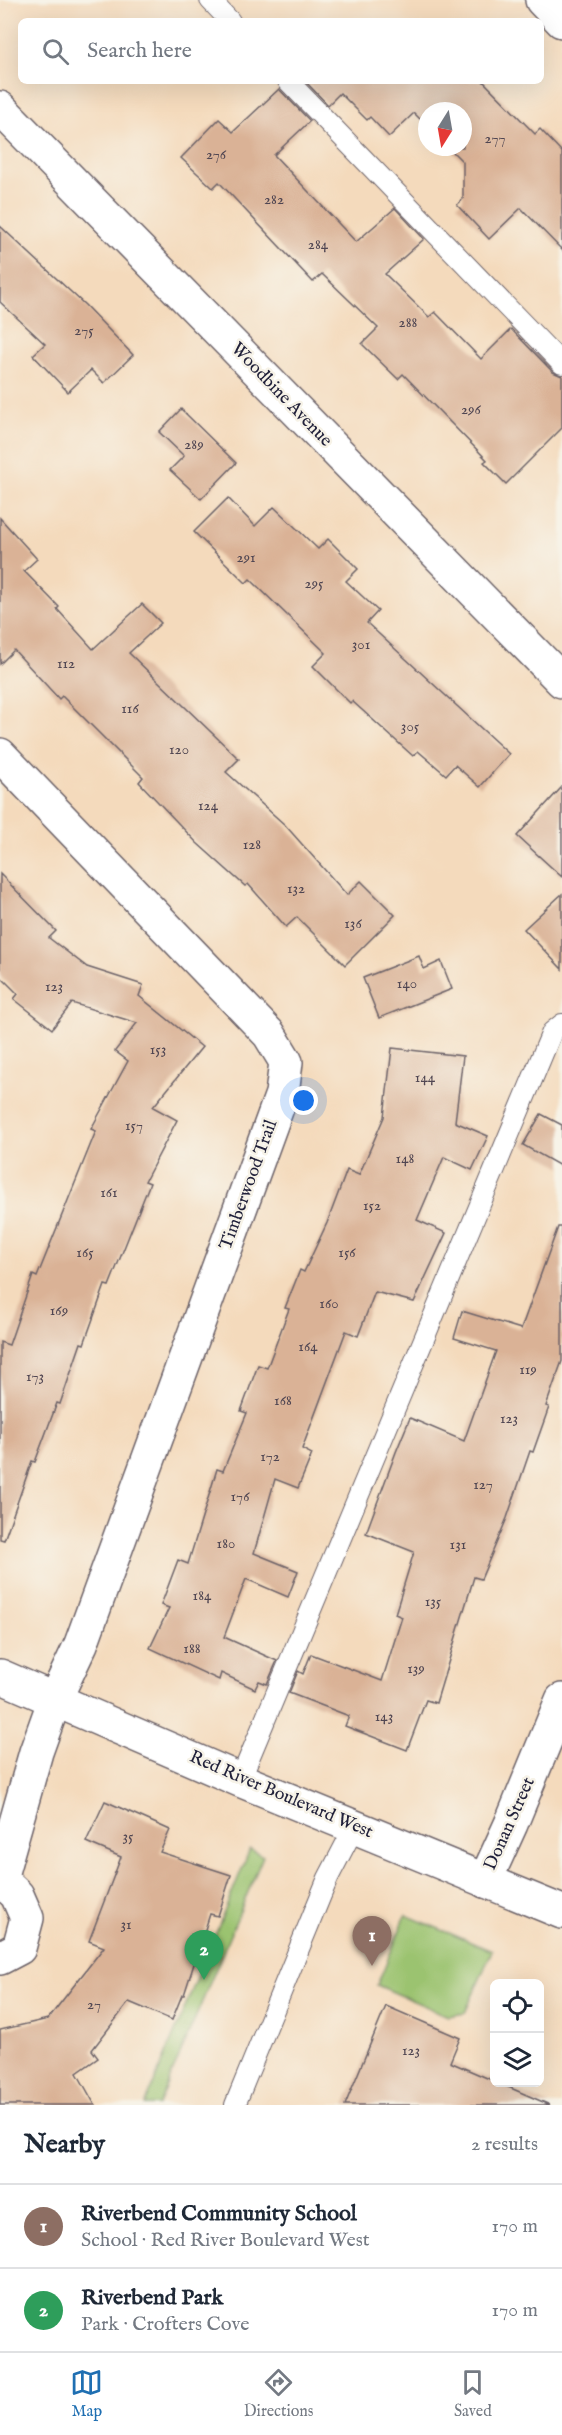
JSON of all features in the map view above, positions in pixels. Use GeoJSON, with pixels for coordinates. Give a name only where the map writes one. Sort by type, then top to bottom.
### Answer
{"type":"FeatureCollection","features":[{"type":"Feature","properties":{"kind":"street"},"geometry":{"type":"LineString","coordinates":[[542,0],[562,21]]}},
{"type":"Feature","properties":{"kind":"street","name":"Woodbine Avenue"},"geometry":{"type":"LineString","coordinates":[[0,108],[562,681]]}},
{"type":"Feature","properties":{"kind":"street","name":"Timberwood Trail"},"geometry":{"type":"LineString","coordinates":[[0,755],[269,1034],[286,1062],[282,1094],[81,1644],[55,1699],[36,1752],[0,1879]]}},
{"type":"Feature","properties":{"kind":"street","name":"Red River Boulevard West"},"geometry":{"type":"LineString","coordinates":[[0,1676],[240,1780],[562,1912]]}},
{"type":"Feature","properties":{"kind":"street","name":"Donan Street"},"geometry":{"type":"LineString","coordinates":[[484,1881],[511,1824],[562,1700]]}},
{"type":"Feature","properties":{"kind":"street"},"geometry":{"type":"LineString","coordinates":[[0,1879],[17,1895],[27,1918],[19,1948],[0,1958]]}},
{"type":"Feature","properties":{"kind":"lane"},"geometry":{"type":"LineString","coordinates":[[210,0],[227,18]]}},
{"type":"Feature","properties":{"kind":"lane"},"geometry":{"type":"LineString","coordinates":[[291,84],[562,364]]}},
{"type":"Feature","properties":{"kind":"lane"},"geometry":{"type":"LineString","coordinates":[[240,1780],[552,1032],[562,1024]]}},
{"type":"Feature","properties":{"kind":"lane"},"geometry":{"type":"LineString","coordinates":[[235,2105],[328,1878],[355,1826]]}},
{"type":"Feature","properties":{"kind":"green space"},"geometry":{"type":"Polygon","coordinates":[[[250,1849],[263,1856],[159,2105],[145,2105],[250,1849]]]}},
{"type":"Feature","properties":{"kind":"green space"},"geometry":{"type":"Polygon","coordinates":[[[406,1915],[492,1951],[465,2013],[448,2016],[377,1985],[406,1915]]]}},
{"type":"Feature","properties":{"kind":"building"},"geometry":{"type":"Polygon","coordinates":[[[308,84],[486,84],[535,134],[540,129],[562,152],[562,250],[521,208],[489,239],[457,205],[463,199],[463,162],[457,156],[472,156],[472,102],[418,102],[418,117],[414,113],[389,137],[370,117],[367,120],[340,93],[328,105],[308,84]]]}},
{"type":"Feature","properties":{"kind":"building"},"geometry":{"type":"Polygon","coordinates":[[[279,89],[310,121],[274,155],[356,242],[395,208],[424,239],[385,274],[429,317],[435,312],[481,359],[511,329],[553,372],[562,376],[562,428],[506,484],[484,462],[487,460],[403,374],[398,379],[362,344],[378,328],[322,274],[313,282],[219,182],[213,188],[181,158],[219,119],[233,132],[279,89]]]}},
{"type":"Feature","properties":{"kind":"building"},"geometry":{"type":"Polygon","coordinates":[[[0,226],[85,305],[133,355],[104,383],[91,370],[68,392],[33,355],[45,344],[0,302],[0,226]]]}},
{"type":"Feature","properties":{"kind":"building"},"geometry":{"type":"Polygon","coordinates":[[[181,409],[236,463],[201,499],[170,470],[184,456],[159,432],[181,409]]]}},
{"type":"Feature","properties":{"kind":"building"},"geometry":{"type":"Polygon","coordinates":[[[228,498],[255,526],[274,507],[318,549],[328,539],[358,569],[346,581],[378,611],[367,623],[509,754],[480,787],[455,765],[446,775],[418,751],[413,756],[352,701],[350,703],[313,666],[326,653],[250,579],[246,583],[194,532],[228,498]]]}},
{"type":"Feature","properties":{"kind":"building"},"geometry":{"type":"Polygon","coordinates":[[[0,518],[37,559],[24,571],[59,607],[57,609],[93,649],[142,604],[161,623],[129,653],[239,759],[226,772],[285,825],[347,895],[361,881],[395,915],[345,965],[297,917],[286,927],[248,884],[245,886],[197,843],[139,782],[143,777],[62,696],[59,699],[14,650],[0,664],[0,518]]]}},
{"type":"Feature","properties":{"kind":"building"},"geometry":{"type":"Polygon","coordinates":[[[562,787],[562,877],[517,836],[562,787]]]}},
{"type":"Feature","properties":{"kind":"building"},"geometry":{"type":"Polygon","coordinates":[[[0,874],[56,931],[49,938],[87,967],[143,985],[139,996],[202,1047],[153,1107],[177,1120],[145,1181],[150,1183],[109,1286],[105,1285],[84,1344],[81,1343],[60,1404],[57,1403],[35,1462],[32,1461],[4,1540],[0,1539],[0,1342],[9,1345],[33,1275],[37,1277],[96,1131],[91,1129],[128,1061],[115,1051],[137,1023],[72,1003],[52,1029],[14,999],[18,994],[0,976],[0,874]]]}},
{"type":"Feature","properties":{"kind":"building"},"geometry":{"type":"Polygon","coordinates":[[[562,894],[562,969],[524,929],[562,894]]]}},
{"type":"Feature","properties":{"kind":"building"},"geometry":{"type":"Polygon","coordinates":[[[419,956],[424,969],[441,961],[452,989],[379,1018],[363,978],[419,956]]]}},
{"type":"Feature","properties":{"kind":"building"},"geometry":{"type":"Polygon","coordinates":[[[392,1048],[463,1056],[455,1122],[488,1136],[472,1170],[444,1157],[417,1220],[446,1233],[414,1302],[375,1292],[358,1336],[346,1331],[302,1449],[312,1454],[298,1488],[275,1479],[254,1553],[298,1571],[288,1597],[246,1579],[224,1637],[277,1661],[267,1684],[259,1681],[255,1689],[221,1673],[219,1680],[150,1648],[169,1608],[161,1605],[178,1560],[188,1564],[217,1469],[223,1471],[247,1413],[241,1411],[258,1365],[267,1368],[289,1309],[285,1308],[300,1270],[304,1272],[327,1223],[347,1170],[359,1175],[384,1117],[392,1048]]]}},
{"type":"Feature","properties":{"kind":"building"},"geometry":{"type":"Polygon","coordinates":[[[541,1114],[562,1125],[562,1167],[523,1145],[541,1114]]]}},
{"type":"Feature","properties":{"kind":"building"},"geometry":{"type":"Polygon","coordinates":[[[558,1227],[562,1227],[562,1361],[546,1406],[549,1407],[481,1579],[474,1577],[436,1703],[426,1700],[407,1750],[345,1726],[349,1716],[289,1693],[298,1671],[303,1674],[311,1654],[382,1681],[402,1617],[395,1614],[414,1552],[366,1533],[396,1452],[410,1418],[464,1441],[496,1351],[454,1338],[462,1311],[521,1329],[558,1227]]]}},
{"type":"Feature","properties":{"kind":"building"},"geometry":{"type":"Polygon","coordinates":[[[105,1801],[170,1830],[160,1852],[231,1875],[218,1916],[210,1914],[184,1995],[182,1995],[172,2020],[129,2002],[92,2050],[98,2058],[77,2073],[95,2105],[0,2105],[0,2030],[48,2019],[104,1947],[89,1941],[121,1857],[86,1842],[105,1801]]]}},
{"type":"Feature","properties":{"kind":"building"},"geometry":{"type":"Polygon","coordinates":[[[386,2006],[460,2038],[450,2062],[490,2079],[490,2087],[508,2087],[550,2105],[345,2105],[386,2006]]]}},
{"type":"Feature","properties":{"kind":"place","name":"Riverbend Community School"},"geometry":{"type":"Point","coordinates":[372,1966]}},
{"type":"Feature","properties":{"kind":"place","name":"Riverbend Park"},"geometry":{"type":"Point","coordinates":[204,1980]}}]}
